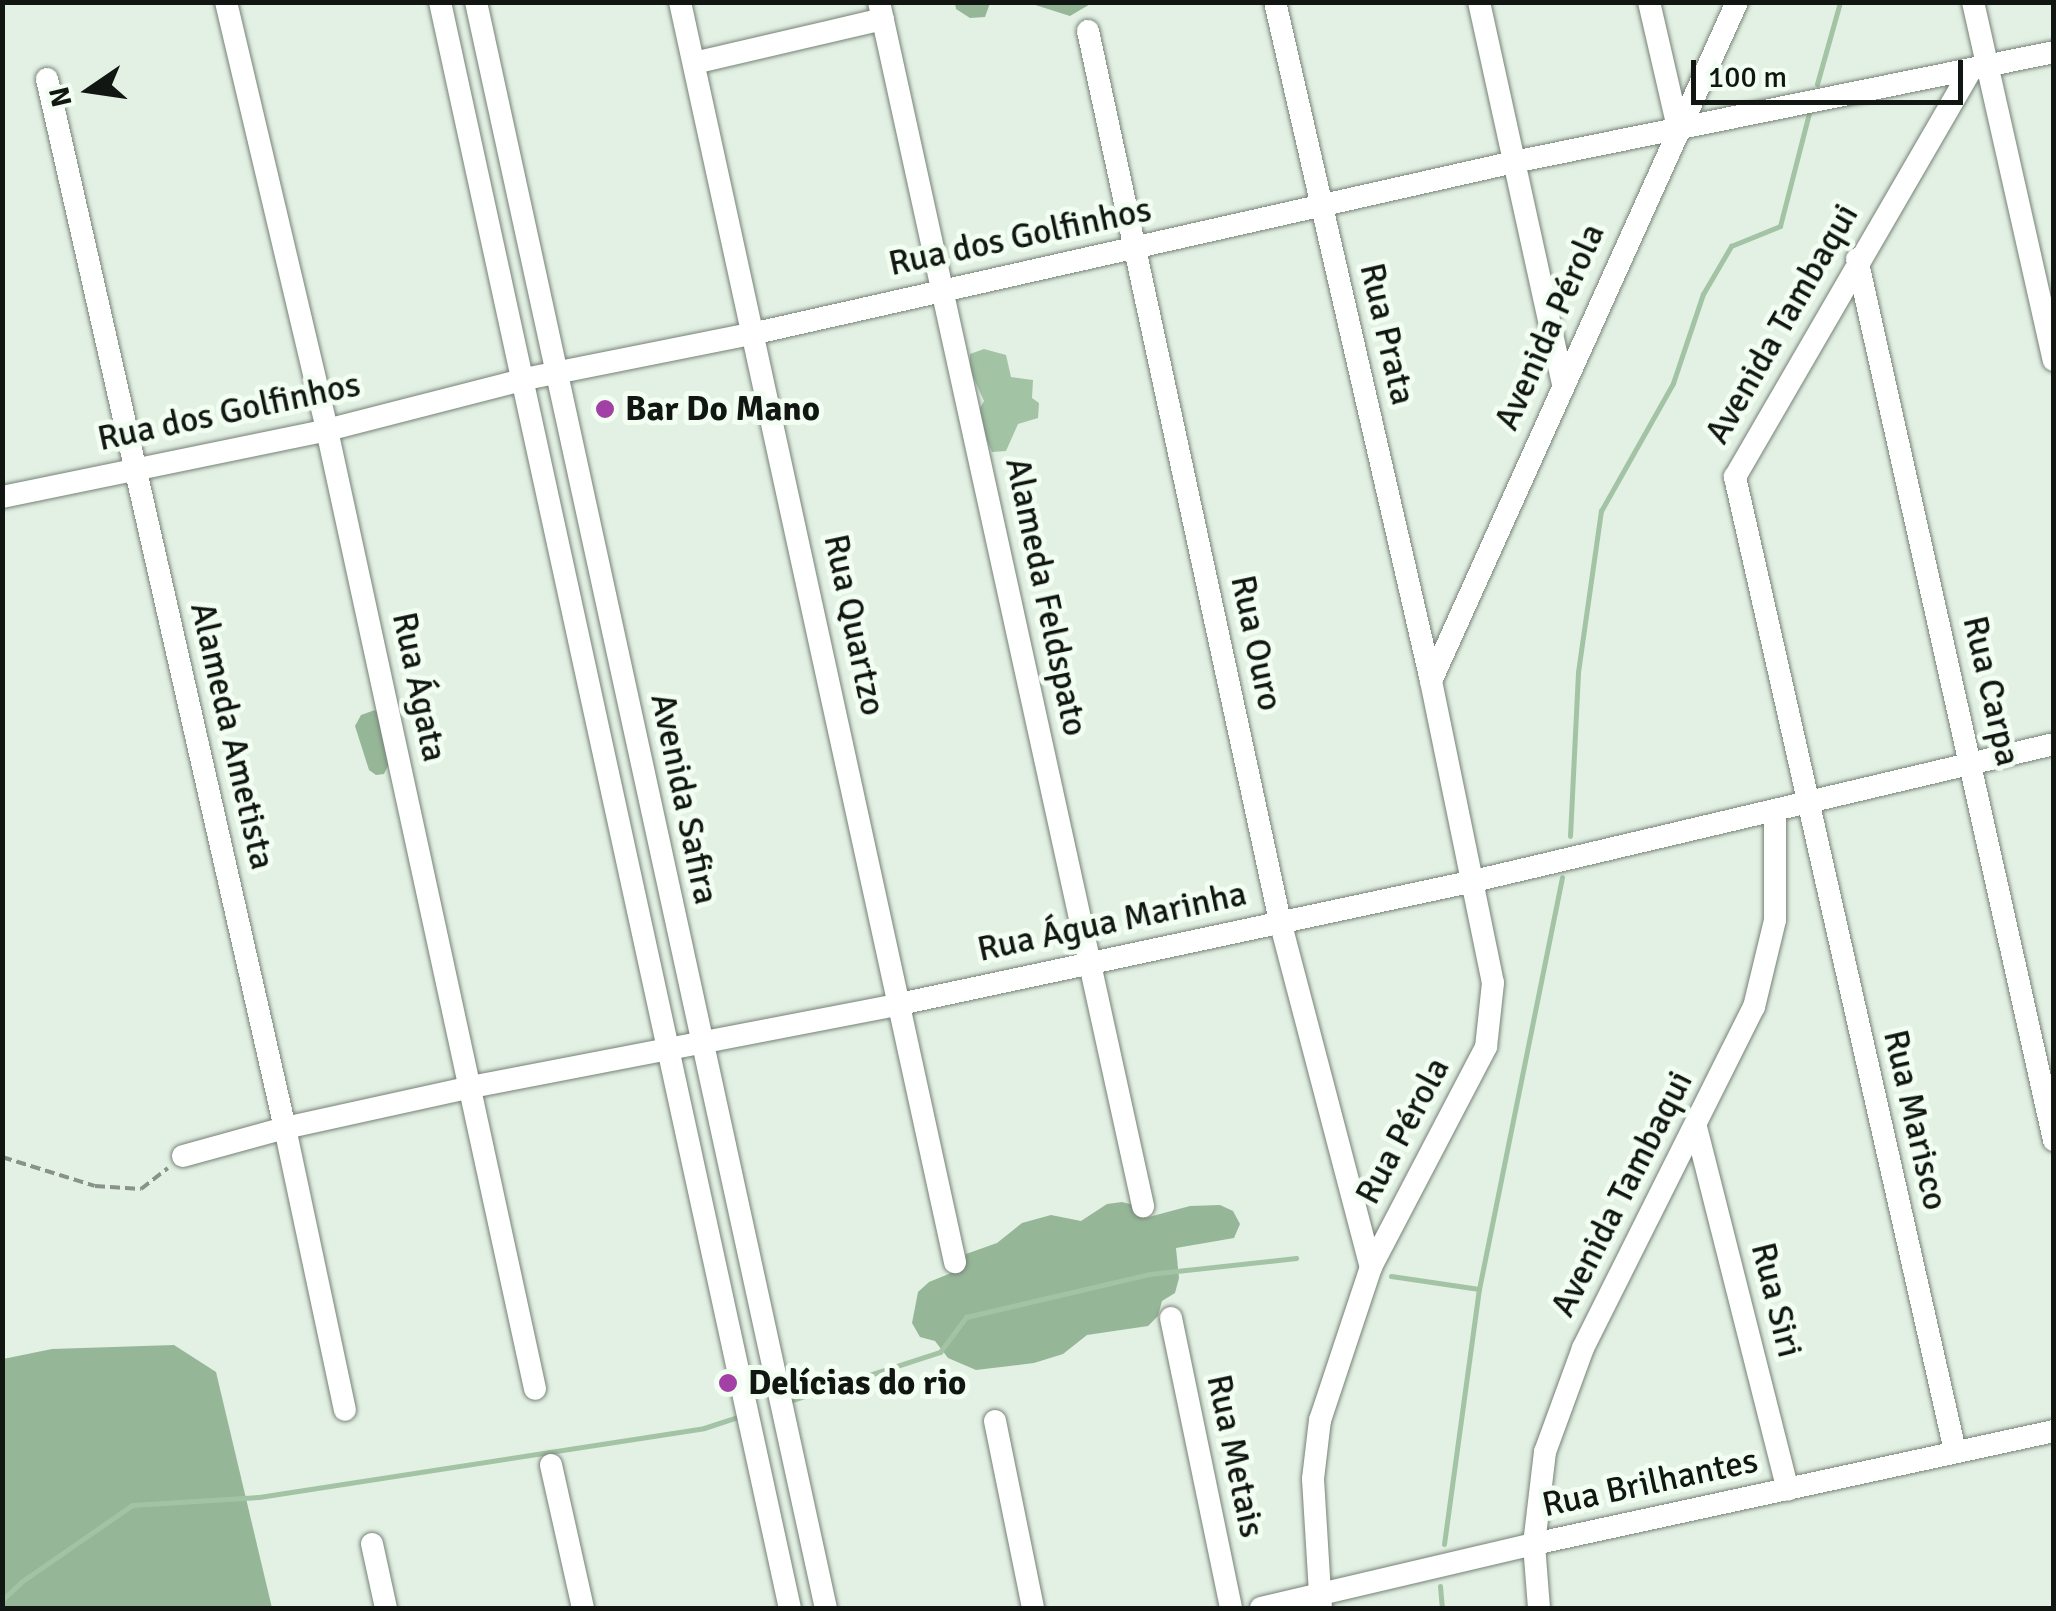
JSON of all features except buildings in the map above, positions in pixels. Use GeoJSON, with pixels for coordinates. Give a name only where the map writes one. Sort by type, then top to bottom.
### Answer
{"type":"FeatureCollection","features":[{"type":"Feature","properties":{"kind":"street","name":"Rua Ágata"},"geometry":{"type":"LineString","coordinates":[[226,2],[327,430],[535,1389]]}},
{"type":"Feature","properties":{"kind":"street","name":"Avenida Safira"},"geometry":{"type":"LineString","coordinates":[[440,2],[671,1046],[790,1608]]}},
{"type":"Feature","properties":{"kind":"street","name":"Avenida Safira"},"geometry":{"type":"LineString","coordinates":[[476,2],[699,1040],[826,1608]]}},
{"type":"Feature","properties":{"kind":"street","name":"Rua Quartzo"},"geometry":{"type":"LineString","coordinates":[[680,2],[756,333],[955,1262]]}},
{"type":"Feature","properties":{"kind":"street","name":"Rua Prata"},"geometry":{"type":"LineString","coordinates":[[1275,2],[1431,681]]}},
{"type":"Feature","properties":{"kind":"street"},"geometry":{"type":"LineString","coordinates":[[1479,2],[1562,384]]}},
{"type":"Feature","properties":{"kind":"street"},"geometry":{"type":"LineString","coordinates":[[1649,2],[1678,128]]}},
{"type":"Feature","properties":{"kind":"street","name":"Avenida Pérola"},"geometry":{"type":"LineString","coordinates":[[1431,681],[1737,2]]}},
{"type":"Feature","properties":{"kind":"street"},"geometry":{"type":"LineString","coordinates":[[1974,2],[1979,70],[2054,360]]}},
{"type":"Feature","properties":{"kind":"street"},"geometry":{"type":"LineString","coordinates":[[694,64],[881,11]]}},
{"type":"Feature","properties":{"kind":"street","name":"Alameda Feldspato"},"geometry":{"type":"LineString","coordinates":[[881,11],[1143,1206]]}},
{"type":"Feature","properties":{"kind":"street","name":"Rua Ouro"},"geometry":{"type":"LineString","coordinates":[[1088,31],[1280,921],[1371,1267]]}},
{"type":"Feature","properties":{"kind":"street","name":"Rua dos Golfinhos"},"geometry":{"type":"LineString","coordinates":[[2,496],[327,430],[524,380],[756,333],[1514,162],[2054,52]]}},
{"type":"Feature","properties":{"kind":"street","name":"Avenida Tambaqui"},"geometry":{"type":"LineString","coordinates":[[1808,805],[1735,477],[1857,259],[1979,70]]}},
{"type":"Feature","properties":{"kind":"street","name":"Alameda Ametista"},"geometry":{"type":"LineString","coordinates":[[48,79],[285,1128],[344,1410]]}},
{"type":"Feature","properties":{"kind":"street","name":"Rua Carpa"},"geometry":{"type":"LineString","coordinates":[[1857,259],[2054,1140]]}},
{"type":"Feature","properties":{"kind":"street","name":"Rua Pérola"},"geometry":{"type":"LineString","coordinates":[[1321,1602],[1314,1479],[1320,1420],[1371,1267],[1486,1048],[1493,984],[1431,681]]}},
{"type":"Feature","properties":{"kind":"street","name":"Rua Água Marinha"},"geometry":{"type":"LineString","coordinates":[[183,1156],[285,1128],[471,1087],[900,1004],[1474,881],[2054,744]]}},
{"type":"Feature","properties":{"kind":"street","name":"Rua Marisco"},"geometry":{"type":"LineString","coordinates":[[1808,805],[1954,1451]]}},
{"type":"Feature","properties":{"kind":"street","name":"Avenida Tambaqui"},"geometry":{"type":"LineString","coordinates":[[1539,1608],[1534,1544],[1545,1452],[1583,1348],[1754,1007],[1775,920],[1774,812]]}},
{"type":"Feature","properties":{"kind":"street","name":"Rua Siri"},"geometry":{"type":"LineString","coordinates":[[1696,1127],[1788,1490]]}},
{"type":"Feature","properties":{"kind":"street","name":"Rua Metais"},"geometry":{"type":"LineString","coordinates":[[1171,1318],[1231,1608]]}},
{"type":"Feature","properties":{"kind":"street"},"geometry":{"type":"LineString","coordinates":[[995,1420],[1033,1608]]}},
{"type":"Feature","properties":{"kind":"street","name":"Rua Brilhantes"},"geometry":{"type":"LineString","coordinates":[[1261,1608],[1321,1602],[1534,1544],[2054,1431]]}},
{"type":"Feature","properties":{"kind":"street"},"geometry":{"type":"LineString","coordinates":[[551,1465],[583,1608]]}},
{"type":"Feature","properties":{"kind":"street"},"geometry":{"type":"LineString","coordinates":[[372,1544],[386,1608]]}},
{"type":"Feature","properties":{"kind":"path"},"geometry":{"type":"LineString","coordinates":[[2,1157],[95,1186],[140,1189],[183,1156]]}},
{"type":"Feature","properties":{"kind":"shaded area"},"geometry":{"type":"Polygon","coordinates":[[[955,2],[990,3],[985,17],[970,18],[956,9],[955,2]]]}},
{"type":"Feature","properties":{"kind":"shaded area"},"geometry":{"type":"Polygon","coordinates":[[[1029,3],[1092,3],[1070,16],[1029,3]]]}},
{"type":"Feature","properties":{"kind":"shaded area"},"geometry":{"type":"Polygon","coordinates":[[[984,349],[1006,355],[1011,377],[1033,380],[1032,398],[1039,403],[1038,418],[1018,424],[1006,451],[992,452],[976,415],[984,401],[970,370],[970,354],[984,349]]]}},
{"type":"Feature","properties":{"kind":"shaded area"},"geometry":{"type":"Polygon","coordinates":[[[375,710],[387,721],[395,752],[384,774],[376,775],[369,770],[355,726],[361,715],[375,710]]]}},
{"type":"Feature","properties":{"kind":"shaded area"},"geometry":{"type":"Polygon","coordinates":[[[1107,1204],[1138,1206],[1145,1218],[1190,1206],[1220,1205],[1233,1211],[1240,1224],[1234,1238],[1176,1248],[1179,1278],[1175,1293],[1162,1301],[1158,1316],[1148,1326],[1087,1335],[1063,1354],[1034,1363],[976,1370],[948,1358],[935,1341],[920,1337],[912,1323],[918,1292],[929,1282],[961,1269],[966,1254],[997,1243],[1022,1223],[1051,1215],[1081,1221],[1107,1204]]]}},
{"type":"Feature","properties":{"kind":"shaded area"},"geometry":{"type":"Polygon","coordinates":[[[174,1345],[216,1372],[272,1608],[3,1608],[3,1359],[52,1349],[174,1345]]]}},
{"type":"Feature","properties":{"kind":"waterway"},"geometry":{"type":"LineString","coordinates":[[1817,84],[1840,2]]}},
{"type":"Feature","properties":{"kind":"waterway"},"geometry":{"type":"LineString","coordinates":[[1570,836],[1578,672],[1601,511],[1673,383],[1703,294],[1731,246],[1780,226],[1809,113]]}},
{"type":"Feature","properties":{"kind":"waterway"},"geometry":{"type":"LineString","coordinates":[[1444,1544],[1479,1289],[1562,877]]}},
{"type":"Feature","properties":{"kind":"waterway"},"geometry":{"type":"LineString","coordinates":[[789,1401],[940,1352],[966,1317],[1149,1274],[1296,1258]]}},
{"type":"Feature","properties":{"kind":"waterway"},"geometry":{"type":"LineString","coordinates":[[1391,1276],[1479,1289]]}},
{"type":"Feature","properties":{"kind":"waterway"},"geometry":{"type":"LineString","coordinates":[[2,1600],[21,1582],[132,1505],[259,1497],[704,1428],[741,1416]]}},
{"type":"Feature","properties":{"kind":"waterway"},"geometry":{"type":"LineString","coordinates":[[1440,1586],[1442,1608]]}},
{"type":"Feature","properties":{"kind":"place","name":"Bar Do Mano"},"geometry":{"type":"Point","coordinates":[605,409]}},
{"type":"Feature","properties":{"kind":"place","name":"Delícias do rio"},"geometry":{"type":"Point","coordinates":[728,1383]}}]}
